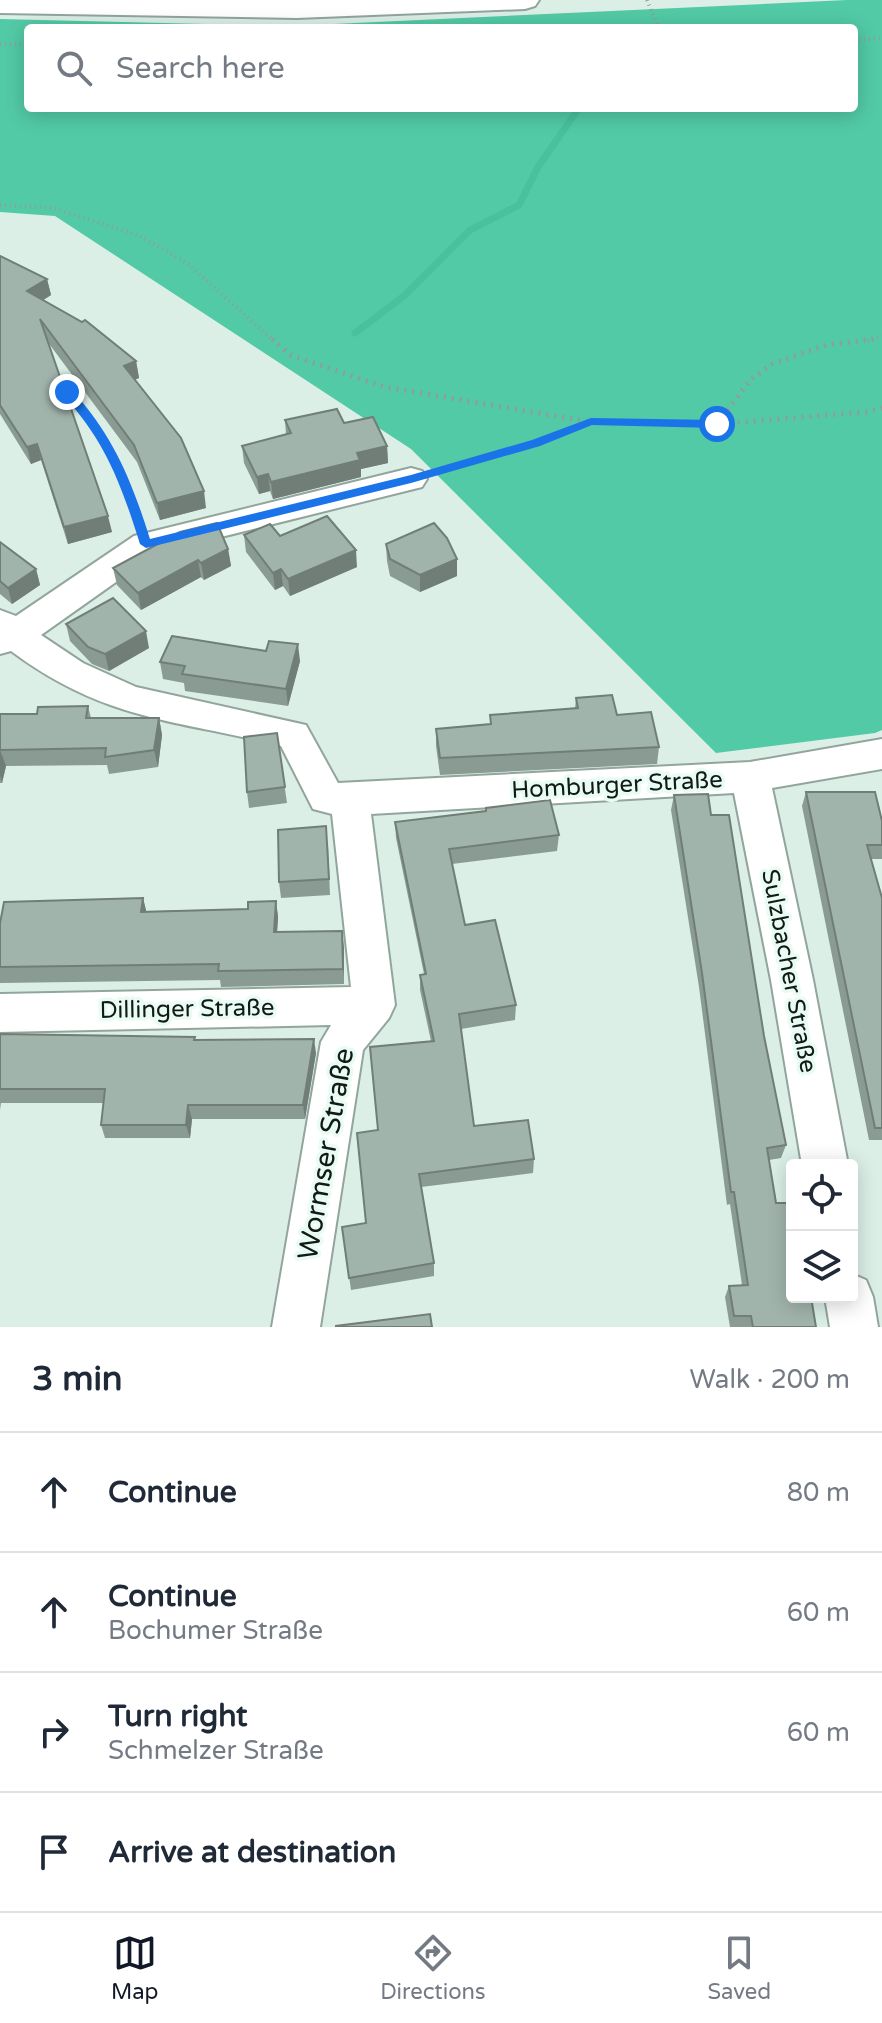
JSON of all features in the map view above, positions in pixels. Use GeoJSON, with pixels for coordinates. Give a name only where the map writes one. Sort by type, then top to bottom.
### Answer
{"type":"FeatureCollection","features":[{"type":"Feature","properties":{"kind":"main road"},"geometry":{"type":"LineString","coordinates":[[0,4],[297,9],[525,0]]}},
{"type":"Feature","properties":{"kind":"street"},"geometry":{"type":"LineString","coordinates":[[374,1005],[350,800],[327,798],[317,786],[302,746],[293,735],[147,705],[114,693],[5,633],[146,544],[411,479]]}},
{"type":"Feature","properties":{"kind":"street","name":"Homburger Straße"},"geometry":{"type":"LineString","coordinates":[[350,800],[750,777],[882,754]]}},
{"type":"Feature","properties":{"kind":"street","name":"Sulzbacher Straße"},"geometry":{"type":"LineString","coordinates":[[750,777],[792,980],[824,1159]]}},
{"type":"Feature","properties":{"kind":"street","name":"Dillinger Straße"},"geometry":{"type":"LineString","coordinates":[[0,1013],[374,1005]]}},
{"type":"Feature","properties":{"kind":"street","name":"Wormser Straße"},"geometry":{"type":"LineString","coordinates":[[296,1327],[343,1042],[374,1005]]}},
{"type":"Feature","properties":{"kind":"street"},"geometry":{"type":"LineString","coordinates":[[850,1303],[854,1327]]}},
{"type":"Feature","properties":{"kind":"path"},"geometry":{"type":"LineString","coordinates":[[647,0],[658,24]]}},
{"type":"Feature","properties":{"kind":"path"},"geometry":{"type":"LineString","coordinates":[[858,40],[882,38]]}},
{"type":"Feature","properties":{"kind":"path"},"geometry":{"type":"LineString","coordinates":[[0,44],[24,45]]}},
{"type":"Feature","properties":{"kind":"path"},"geometry":{"type":"LineString","coordinates":[[0,205],[53,208],[140,236],[187,263],[290,355],[385,387],[591,422],[717,424],[866,412],[882,408]]}},
{"type":"Feature","properties":{"kind":"path"},"geometry":{"type":"LineString","coordinates":[[717,424],[750,380],[772,364],[826,345],[864,342],[882,335]]}},
{"type":"Feature","properties":{"kind":"path"},"geometry":{"type":"LineString","coordinates":[[57,384],[93,421],[110,448],[125,480],[146,544]]}},
{"type":"Feature","properties":{"kind":"path"},"geometry":{"type":"LineString","coordinates":[[411,479],[536,443],[591,422]]}},
{"type":"Feature","properties":{"kind":"green space"},"geometry":{"type":"Polygon","coordinates":[[[882,0],[882,730],[716,753],[411,449],[55,216],[0,212],[0,19],[208,24],[24,24],[24,112],[858,112],[858,24],[334,24],[882,0]]]}},
{"type":"Feature","properties":{"kind":"building"},"geometry":{"type":"Polygon","coordinates":[[[0,256],[47,279],[27,291],[82,322],[85,320],[136,361],[124,366],[181,438],[204,491],[157,503],[134,445],[40,319],[108,516],[64,527],[37,444],[27,447],[0,405],[0,256]]]}},
{"type":"Feature","properties":{"kind":"building"},"geometry":{"type":"Polygon","coordinates":[[[337,409],[344,423],[373,417],[387,446],[357,453],[360,460],[271,482],[268,474],[257,477],[242,446],[291,433],[285,420],[337,409]]]}},
{"type":"Feature","properties":{"kind":"building"},"geometry":{"type":"Polygon","coordinates":[[[327,516],[356,550],[288,579],[281,569],[273,573],[244,535],[270,524],[280,536],[327,516]]]}},
{"type":"Feature","properties":{"kind":"building"},"geometry":{"type":"Polygon","coordinates":[[[217,523],[228,549],[201,563],[198,560],[138,593],[113,568],[180,532],[217,523]]]}},
{"type":"Feature","properties":{"kind":"building"},"geometry":{"type":"Polygon","coordinates":[[[434,523],[447,538],[457,559],[420,575],[390,559],[386,544],[434,523]]]}},
{"type":"Feature","properties":{"kind":"building"},"geometry":{"type":"Polygon","coordinates":[[[0,542],[36,569],[8,588],[0,581],[0,542]]]}},
{"type":"Feature","properties":{"kind":"building"},"geometry":{"type":"Polygon","coordinates":[[[113,598],[146,631],[105,654],[88,647],[66,624],[113,598]]]}},
{"type":"Feature","properties":{"kind":"building"},"geometry":{"type":"Polygon","coordinates":[[[172,636],[266,651],[269,641],[298,644],[286,689],[182,674],[185,666],[160,662],[172,636]]]}},
{"type":"Feature","properties":{"kind":"building"},"geometry":{"type":"Polygon","coordinates":[[[612,695],[617,715],[651,712],[659,747],[440,758],[436,729],[491,724],[490,715],[578,708],[576,698],[612,695]]]}},
{"type":"Feature","properties":{"kind":"building"},"geometry":{"type":"Polygon","coordinates":[[[88,706],[86,718],[159,718],[154,750],[105,757],[106,748],[0,750],[0,714],[37,714],[38,707],[88,706]]]}},
{"type":"Feature","properties":{"kind":"building"},"geometry":{"type":"Polygon","coordinates":[[[277,733],[285,787],[247,792],[244,737],[277,733]]]}},
{"type":"Feature","properties":{"kind":"building"},"geometry":{"type":"Polygon","coordinates":[[[806,792],[875,792],[882,821],[882,845],[867,845],[882,898],[882,1128],[875,1128],[806,792]]]}},
{"type":"Feature","properties":{"kind":"building"},"geometry":{"type":"Polygon","coordinates":[[[708,794],[711,815],[729,815],[764,1036],[786,1145],[767,1148],[776,1203],[786,1203],[786,1303],[812,1303],[816,1327],[753,1327],[751,1316],[734,1316],[729,1286],[748,1285],[734,1192],[731,1192],[702,973],[674,795],[708,794]]]}},
{"type":"Feature","properties":{"kind":"building"},"geometry":{"type":"Polygon","coordinates":[[[550,800],[559,835],[449,849],[465,925],[495,920],[516,1005],[459,1014],[474,1126],[528,1120],[534,1159],[419,1174],[434,1263],[349,1278],[342,1227],[366,1223],[357,1133],[378,1130],[370,1047],[434,1041],[420,975],[426,974],[395,822],[550,800]]]}},
{"type":"Feature","properties":{"kind":"building"},"geometry":{"type":"Polygon","coordinates":[[[326,826],[329,879],[279,882],[278,830],[326,826]]]}},
{"type":"Feature","properties":{"kind":"building"},"geometry":{"type":"Polygon","coordinates":[[[143,898],[141,912],[248,909],[248,902],[276,901],[274,932],[342,931],[343,969],[218,971],[219,964],[0,967],[0,923],[4,902],[143,898]]]}},
{"type":"Feature","properties":{"kind":"building"},"geometry":{"type":"Polygon","coordinates":[[[0,1034],[195,1037],[194,1040],[314,1039],[303,1105],[188,1105],[186,1125],[101,1125],[105,1089],[0,1089],[0,1034]]]}},
{"type":"Feature","properties":{"kind":"building"},"geometry":{"type":"Polygon","coordinates":[[[430,1314],[432,1327],[336,1327],[336,1326],[430,1314]]]}},
{"type":"Feature","properties":{"kind":"waterway"},"geometry":{"type":"LineString","coordinates":[[355,333],[404,296],[470,230],[519,205],[538,167],[576,112]]}},
{"type":"Feature","properties":{"kind":"route"},"geometry":{"type":"LineString","coordinates":[[67,392],[93,421],[110,448],[125,480],[146,544],[411,479],[536,443],[591,422],[717,424]]}}]}
